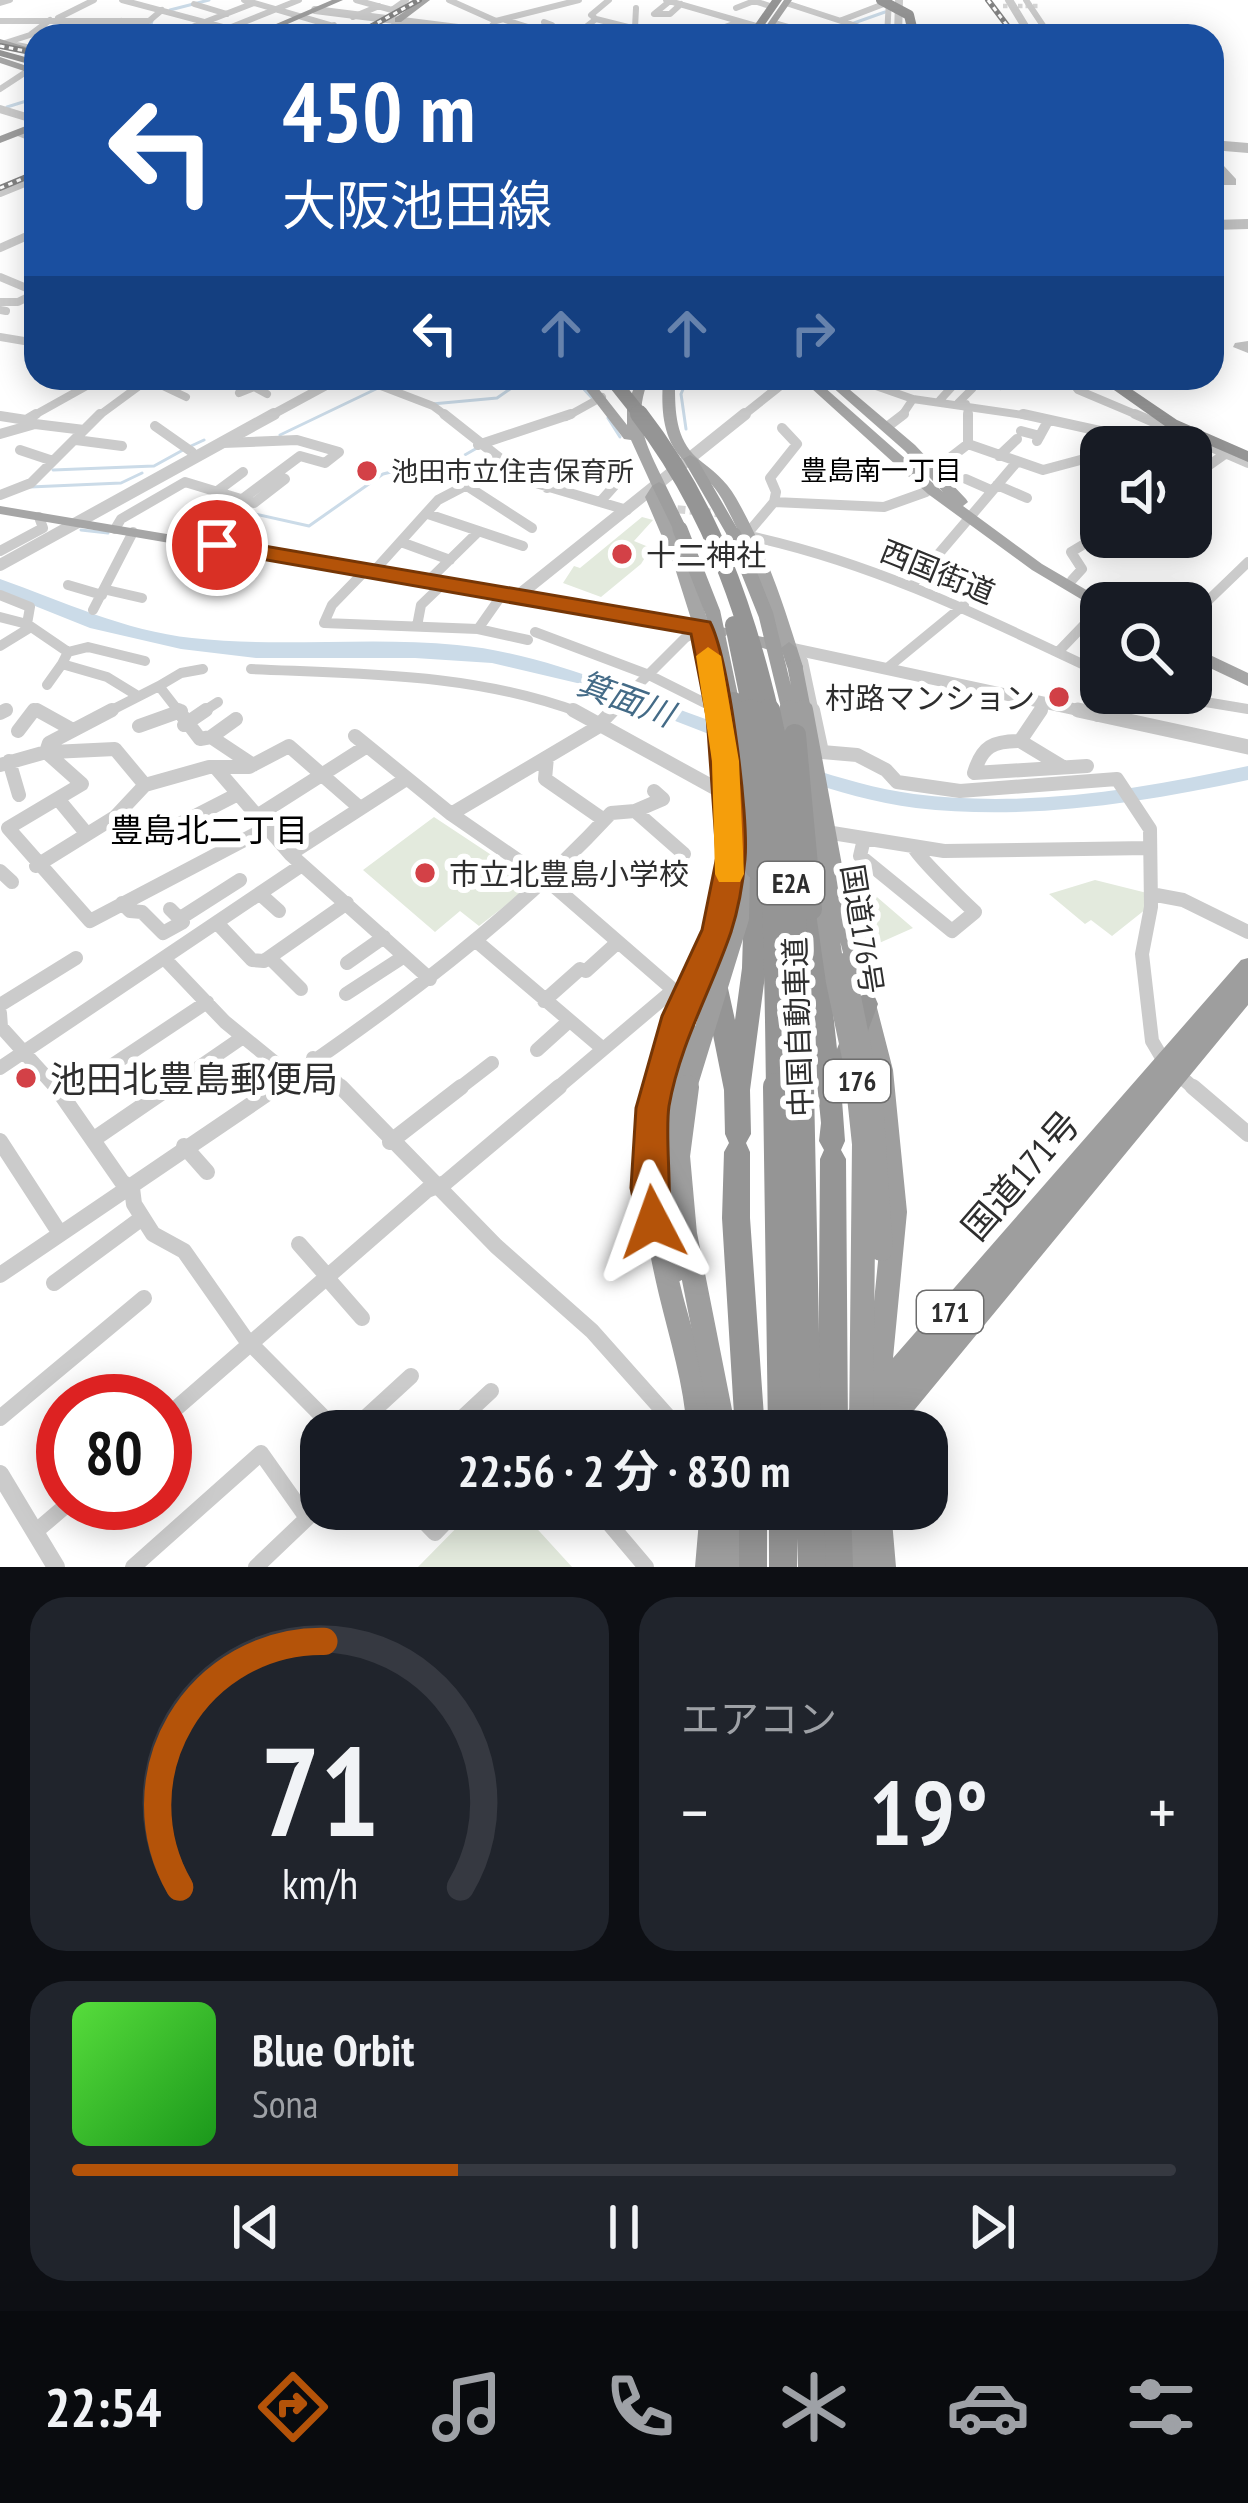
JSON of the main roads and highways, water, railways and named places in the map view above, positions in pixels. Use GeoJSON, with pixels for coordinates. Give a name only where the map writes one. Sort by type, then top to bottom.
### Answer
{"type":"FeatureCollection","features":[{"type":"Feature","properties":{"kind":"highway"},"geometry":{"type":"LineString","coordinates":[[282,24],[339,0]]}},
{"type":"Feature","properties":{"kind":"highway"},"geometry":{"type":"LineString","coordinates":[[871,0],[899,13],[905,24]]}},
{"type":"Feature","properties":{"kind":"highway"},"geometry":{"type":"LineString","coordinates":[[890,0],[909,15],[910,24]]}},
{"type":"Feature","properties":{"kind":"highway","name":"中国自動車道"},"geometry":{"type":"LineString","coordinates":[[603,390],[656,451],[695,520],[728,601],[752,700],[769,822],[776,936],[782,1410]]}},
{"type":"Feature","properties":{"kind":"highway","name":"中国自動車道"},"geometry":{"type":"LineString","coordinates":[[605,390],[668,447],[708,517],[742,599],[767,700],[792,901],[806,1410]]}},
{"type":"Feature","properties":{"kind":"highway"},"geometry":{"type":"LineString","coordinates":[[1123,390],[1171,423],[1248,457]]}},
{"type":"Feature","properties":{"kind":"highway"},"geometry":{"type":"LineString","coordinates":[[1133,390],[1177,420],[1248,457]]}},
{"type":"Feature","properties":{"kind":"highway"},"geometry":{"type":"LineString","coordinates":[[658,486],[713,613],[734,701],[755,868],[754,968],[737,1090],[748,1410]]}},
{"type":"Feature","properties":{"kind":"highway","name":"国道176号"},"geometry":{"type":"LineString","coordinates":[[744,535],[795,735],[817,899],[859,1091],[864,1144],[861,1410]]}},
{"type":"Feature","properties":{"kind":"highway"},"geometry":{"type":"LineString","coordinates":[[702,640],[720,716],[731,832],[729,878],[687,1083],[678,1156],[686,1234],[720,1410]]}},
{"type":"Feature","properties":{"kind":"highway"},"geometry":{"type":"LineString","coordinates":[[792,657],[832,866],[882,1070],[895,1212],[878,1410]]}},
{"type":"Feature","properties":{"kind":"highway"},"geometry":{"type":"LineString","coordinates":[[705,1410],[664,1195],[665,1118],[712,967],[742,893],[734,701]]}},
{"type":"Feature","properties":{"kind":"highway"},"geometry":{"type":"LineString","coordinates":[[817,899],[853,997],[872,1088],[881,1185],[881,1344]]}},
{"type":"Feature","properties":{"kind":"highway"},"geometry":{"type":"LineString","coordinates":[[817,899],[832,1127],[834,1410]]}},
{"type":"Feature","properties":{"kind":"highway","name":"国道171号"},"geometry":{"type":"LineString","coordinates":[[896,1410],[1171,1069],[1248,966]]}},
{"type":"Feature","properties":{"kind":"highway"},"geometry":{"type":"LineString","coordinates":[[712,967],[737,1090]]}},
{"type":"Feature","properties":{"kind":"highway"},"geometry":{"type":"LineString","coordinates":[[696,1410],[648,1188],[652,1108],[679,993],[712,967]]}},
{"type":"Feature","properties":{"kind":"highway","name":"国道171号"},"geometry":{"type":"LineString","coordinates":[[865,1410],[1171,1069],[1248,990]]}},
{"type":"Feature","properties":{"kind":"highway"},"geometry":{"type":"LineString","coordinates":[[832,1127],[866,1004]]}},
{"type":"Feature","properties":{"kind":"highway"},"geometry":{"type":"LineString","coordinates":[[713,1530],[719,1565]]}},
{"type":"Feature","properties":{"kind":"highway"},"geometry":{"type":"LineString","coordinates":[[719,1565],[725,1530]]}},
{"type":"Feature","properties":{"kind":"highway"},"geometry":{"type":"LineString","coordinates":[[753,1530],[753,1567]]}},
{"type":"Feature","properties":{"kind":"highway"},"geometry":{"type":"LineString","coordinates":[[719,1565],[758,1530]]}},
{"type":"Feature","properties":{"kind":"highway"},"geometry":{"type":"LineString","coordinates":[[782,1530],[783,1567]]}},
{"type":"Feature","properties":{"kind":"highway"},"geometry":{"type":"LineString","coordinates":[[763,1567],[794,1530]]}},
{"type":"Feature","properties":{"kind":"highway"},"geometry":{"type":"LineString","coordinates":[[811,1530],[812,1567]]}},
{"type":"Feature","properties":{"kind":"highway"},"geometry":{"type":"LineString","coordinates":[[836,1530],[837,1567]]}},
{"type":"Feature","properties":{"kind":"highway"},"geometry":{"type":"LineString","coordinates":[[861,1530],[862,1567]]}},
{"type":"Feature","properties":{"kind":"highway"},"geometry":{"type":"LineString","coordinates":[[879,1530],[882,1567]]}},
{"type":"Feature","properties":{"kind":"main road"},"geometry":{"type":"LineString","coordinates":[[398,20],[426,0]]}},
{"type":"Feature","properties":{"kind":"main road"},"geometry":{"type":"LineString","coordinates":[[601,390],[658,486]]}},
{"type":"Feature","properties":{"kind":"main road"},"geometry":{"type":"LineString","coordinates":[[638,390],[630,411],[658,486],[652,497],[681,562],[702,640]]}},
{"type":"Feature","properties":{"kind":"main road"},"geometry":{"type":"LineString","coordinates":[[669,390],[668,418],[690,459],[715,474],[792,657]]}},
{"type":"Feature","properties":{"kind":"main road"},"geometry":{"type":"LineString","coordinates":[[807,390],[926,492],[967,512],[1080,584]]}},
{"type":"Feature","properties":{"kind":"main road"},"geometry":{"type":"LineString","coordinates":[[825,390],[837,398]]}},
{"type":"Feature","properties":{"kind":"main road"},"geometry":{"type":"LineString","coordinates":[[829,390],[967,512],[1080,591]]}},
{"type":"Feature","properties":{"kind":"main road"},"geometry":{"type":"LineString","coordinates":[[842,390],[933,471],[967,512]]}},
{"type":"Feature","properties":{"kind":"main road"},"geometry":{"type":"LineString","coordinates":[[0,510],[511,594],[792,657]]}},
{"type":"Feature","properties":{"kind":"main road"},"geometry":{"type":"LineString","coordinates":[[1212,658],[1248,675]]}},
{"type":"Feature","properties":{"kind":"water"},"geometry":{"type":"Polygon","coordinates":[[[0,579],[94,614],[167,634],[225,641],[457,645],[522,656],[711,721],[714,736],[577,683],[492,663],[256,658],[181,649],[90,628],[0,592],[0,579]]]}},
{"type":"Feature","properties":{"kind":"waterway"},"geometry":{"type":"LineString","coordinates":[[170,10],[209,0]]}},
{"type":"Feature","properties":{"kind":"waterway"},"geometry":{"type":"LineString","coordinates":[[854,23],[885,12]]}},
{"type":"Feature","properties":{"kind":"waterway"},"geometry":{"type":"LineString","coordinates":[[7,107],[24,102]]}},
{"type":"Feature","properties":{"kind":"waterway"},"geometry":{"type":"LineString","coordinates":[[280,435],[374,390]]}},
{"type":"Feature","properties":{"kind":"waterway"},"geometry":{"type":"LineString","coordinates":[[432,404],[497,398],[509,390]]}},
{"type":"Feature","properties":{"kind":"waterway"},"geometry":{"type":"LineString","coordinates":[[585,390],[593,399]]}},
{"type":"Feature","properties":{"kind":"waterway"},"geometry":{"type":"LineString","coordinates":[[683,390],[686,429]]}},
{"type":"Feature","properties":{"kind":"waterway"},"geometry":{"type":"LineString","coordinates":[[608,418],[620,437]]}},
{"type":"Feature","properties":{"kind":"waterway"},"geometry":{"type":"LineString","coordinates":[[191,446],[204,440]]}},
{"type":"Feature","properties":{"kind":"waterway"},"geometry":{"type":"LineString","coordinates":[[224,500],[233,509],[309,526],[383,474],[419,465],[442,468],[477,448]]}},
{"type":"Feature","properties":{"kind":"waterway"},"geometry":{"type":"LineString","coordinates":[[53,470],[154,466],[183,450]]}},
{"type":"Feature","properties":{"kind":"waterway"},"geometry":{"type":"LineString","coordinates":[[30,487],[121,483],[142,473]]}},
{"type":"Feature","properties":{"kind":"waterway"},"geometry":{"type":"LineString","coordinates":[[180,531],[230,507]]}},
{"type":"Feature","properties":{"kind":"waterway"},"geometry":{"type":"LineString","coordinates":[[81,530],[108,533]]}},
{"type":"Feature","properties":{"kind":"waterway","name":"箕面川"},"geometry":{"type":"LineString","coordinates":[[805,774],[912,801],[1025,805],[1139,794],[1248,773]]}},
{"type":"Feature","properties":{"kind":"tunnel"},"geometry":{"type":"LineString","coordinates":[[1003,6],[1038,6]]}},
{"type":"Feature","properties":{"kind":"tunnel"},"geometry":{"type":"LineString","coordinates":[[665,508],[726,514]]}},
{"type":"Feature","properties":{"kind":"railway"},"geometry":{"type":"LineString","coordinates":[[376,24],[419,0]]}},
{"type":"Feature","properties":{"kind":"railway"},"geometry":{"type":"LineString","coordinates":[[988,0],[1006,24]]}},
{"type":"Feature","properties":{"kind":"railway"},"geometry":{"type":"LineString","coordinates":[[0,46],[24,51]]}},
{"type":"Feature","properties":{"kind":"railway"},"geometry":{"type":"LineString","coordinates":[[0,188],[24,178]]}},
{"type":"Feature","properties":{"kind":"place","name":"池田市立住吉保育所"},"geometry":{"type":"Point","coordinates":[367,471]}},
{"type":"Feature","properties":{"kind":"place","name":"十二神社"},"geometry":{"type":"Point","coordinates":[622,554]}},
{"type":"Feature","properties":{"kind":"place","name":"村路マンション"},"geometry":{"type":"Point","coordinates":[1059,697]}},
{"type":"Feature","properties":{"kind":"place","name":"市立北豊島小学校"},"geometry":{"type":"Point","coordinates":[425,873]}},
{"type":"Feature","properties":{"kind":"place","name":"池田北豊島郵便局"},"geometry":{"type":"Point","coordinates":[26,1078]}},
{"type":"Feature","properties":{"kind":"district","name":"豊島南一丁目"},"geometry":{"type":"Point","coordinates":[881,470]}},
{"type":"Feature","properties":{"kind":"district","name":"豊島北二丁目"},"geometry":{"type":"Point","coordinates":[209,829]}}]}
